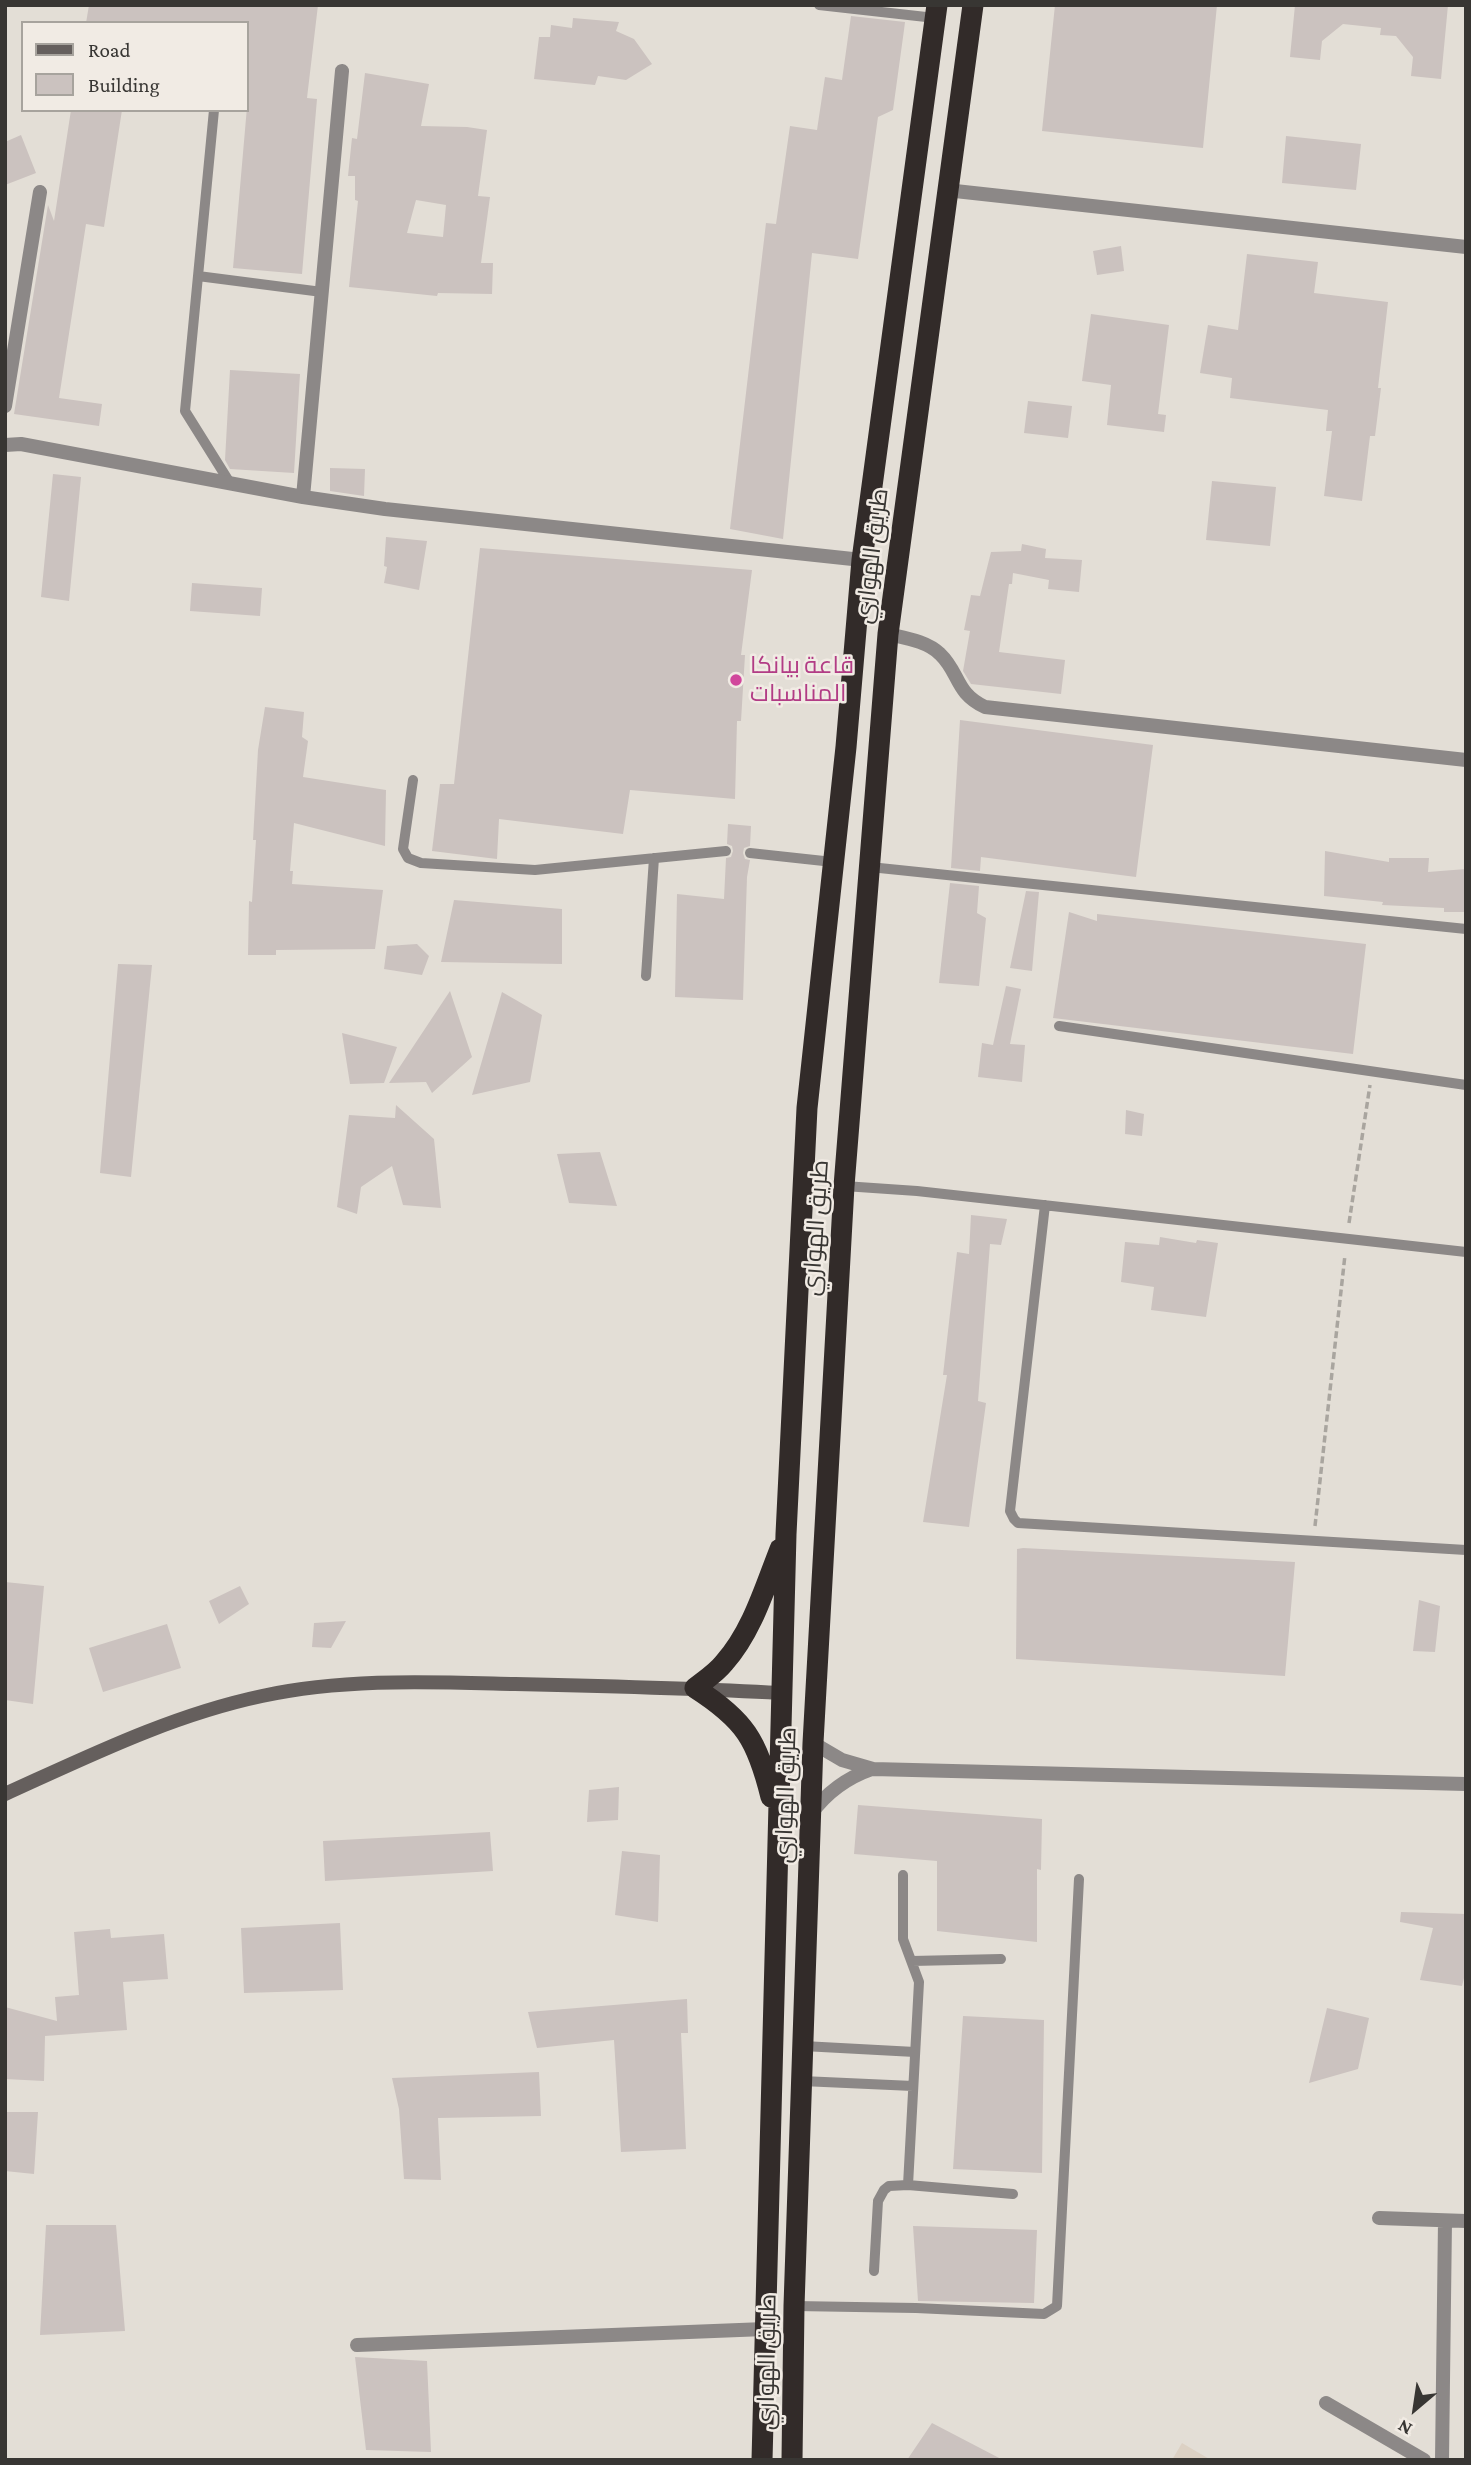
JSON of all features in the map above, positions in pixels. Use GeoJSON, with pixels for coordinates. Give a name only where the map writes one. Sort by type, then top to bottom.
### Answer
{"type":"FeatureCollection","features":[{"type":"Feature","properties":{"kind":"highway","name":"طريق الهواري"},"geometry":{"type":"LineString","coordinates":[[792,2460],[794,2306],[813,1743],[844,1186],[888,634],[973,5]]}},
{"type":"Feature","properties":{"kind":"highway","name":"طريق الهواري"},"geometry":{"type":"LineString","coordinates":[[762,2460],[780,1693],[807,1108],[863,560],[936,11]]}},
{"type":"Feature","properties":{"kind":"highway"},"geometry":{"type":"LineString","coordinates":[[846,747],[880,750]]}},
{"type":"Feature","properties":{"kind":"highway"},"geometry":{"type":"LineString","coordinates":[[777,1823],[762,1766],[750,1738],[723,1707],[695,1689],[724,1664],[744,1633],[786,1534]]}},
{"type":"Feature","properties":{"kind":"street"},"geometry":{"type":"LineString","coordinates":[[303,497],[342,71]]}},
{"type":"Feature","properties":{"kind":"street"},"geometry":{"type":"LineString","coordinates":[[946,190],[1466,247]]}},
{"type":"Feature","properties":{"kind":"street"},"geometry":{"type":"LineString","coordinates":[[5,406],[40,192]]}},
{"type":"Feature","properties":{"kind":"street"},"geometry":{"type":"LineString","coordinates":[[5,445],[21,444],[303,497],[399,510],[863,560]]}},
{"type":"Feature","properties":{"kind":"street"},"geometry":{"type":"LineString","coordinates":[[888,634],[931,647],[940,654],[965,695],[985,708],[1466,760]]}},
{"type":"Feature","properties":{"kind":"street"},"geometry":{"type":"LineString","coordinates":[[5,1794],[176,1720],[251,1698],[307,1688],[397,1681],[780,1693]]}},
{"type":"Feature","properties":{"kind":"street"},"geometry":{"type":"LineString","coordinates":[[813,1743],[842,1760],[873,1769],[1466,1784]]}},
{"type":"Feature","properties":{"kind":"street"},"geometry":{"type":"LineString","coordinates":[[811,1814],[820,1801],[838,1786],[873,1769]]}},
{"type":"Feature","properties":{"kind":"street"},"geometry":{"type":"LineString","coordinates":[[1379,2218],[1466,2221]]}},
{"type":"Feature","properties":{"kind":"street"},"geometry":{"type":"LineString","coordinates":[[1442,2460],[1445,2221]]}},
{"type":"Feature","properties":{"kind":"street"},"geometry":{"type":"LineString","coordinates":[[357,2345],[765,2329]]}},
{"type":"Feature","properties":{"kind":"street"},"geometry":{"type":"LineString","coordinates":[[1326,2403],[1424,2460]]}},
{"type":"Feature","properties":{"kind":"lane"},"geometry":{"type":"LineString","coordinates":[[819,5],[936,11]]}},
{"type":"Feature","properties":{"kind":"lane"},"geometry":{"type":"LineString","coordinates":[[214,112],[185,411],[230,483]]}},
{"type":"Feature","properties":{"kind":"lane"},"geometry":{"type":"LineString","coordinates":[[198,276],[322,292]]}},
{"type":"Feature","properties":{"kind":"lane"},"geometry":{"type":"LineString","coordinates":[[413,780],[403,849],[408,858],[421,863],[535,870],[726,851]]}},
{"type":"Feature","properties":{"kind":"lane"},"geometry":{"type":"LineString","coordinates":[[750,853],[834,862]]}},
{"type":"Feature","properties":{"kind":"lane"},"geometry":{"type":"LineString","coordinates":[[646,976],[654,858]]}},
{"type":"Feature","properties":{"kind":"lane"},"geometry":{"type":"LineString","coordinates":[[870,867],[1466,929]]}},
{"type":"Feature","properties":{"kind":"lane"},"geometry":{"type":"LineString","coordinates":[[1059,1026],[1466,1085]]}},
{"type":"Feature","properties":{"kind":"lane"},"geometry":{"type":"LineString","coordinates":[[844,1186],[918,1191],[1466,1252]]}},
{"type":"Feature","properties":{"kind":"lane"},"geometry":{"type":"LineString","coordinates":[[1045,1205],[1010,1511],[1013,1519],[1024,1524],[1466,1550]]}},
{"type":"Feature","properties":{"kind":"lane"},"geometry":{"type":"LineString","coordinates":[[903,1875],[903,1939],[919,1982],[908,2185]]}},
{"type":"Feature","properties":{"kind":"lane"},"geometry":{"type":"LineString","coordinates":[[794,2306],[1044,2314],[1057,2306],[1079,1879]]}},
{"type":"Feature","properties":{"kind":"lane"},"geometry":{"type":"LineString","coordinates":[[912,1961],[1002,1959]]}},
{"type":"Feature","properties":{"kind":"lane"},"geometry":{"type":"LineString","coordinates":[[803,2046],[915,2052]]}},
{"type":"Feature","properties":{"kind":"lane"},"geometry":{"type":"LineString","coordinates":[[802,2081],[913,2086]]}},
{"type":"Feature","properties":{"kind":"lane"},"geometry":{"type":"LineString","coordinates":[[874,2270],[880,2195],[889,2186],[908,2185],[1013,2194]]}},
{"type":"Feature","properties":{"kind":"path"},"geometry":{"type":"LineString","coordinates":[[1313,1542],[1347,1238],[1372,1071]]}},
{"type":"Feature","properties":{"kind":"shaded area"},"geometry":{"type":"Polygon","coordinates":[[[1182,2443],[1211,2460],[1172,2460],[1182,2443]]]}},
{"type":"Feature","properties":{"kind":"building"},"geometry":{"type":"Polygon","coordinates":[[[89,5],[318,5],[307,98],[317,99],[302,274],[233,268],[248,112],[248,21],[86,21],[89,5]]]}},
{"type":"Feature","properties":{"kind":"building"},"geometry":{"type":"Polygon","coordinates":[[[1055,5],[1217,5],[1203,148],[1042,131],[1055,5]]]}},
{"type":"Feature","properties":{"kind":"building"},"geometry":{"type":"Polygon","coordinates":[[[1295,5],[1448,5],[1441,79],[1411,76],[1413,57],[1396,36],[1380,35],[1381,28],[1343,24],[1322,41],[1320,60],[1290,57],[1295,5]]]}},
{"type":"Feature","properties":{"kind":"building"},"geometry":{"type":"Polygon","coordinates":[[[851,16],[905,22],[904,30],[893,110],[878,117],[858,259],[812,253],[783,539],[730,529],[766,223],[776,224],[790,126],[817,130],[825,77],[842,80],[851,16]]]}},
{"type":"Feature","properties":{"kind":"building"},"geometry":{"type":"Polygon","coordinates":[[[573,18],[619,22],[616,31],[634,39],[652,64],[626,80],[598,76],[595,85],[534,79],[539,37],[550,37],[551,25],[572,28],[573,18]]]}},
{"type":"Feature","properties":{"kind":"building"},"geometry":{"type":"Polygon","coordinates":[[[365,73],[429,84],[421,126],[487,130],[478,196],[490,197],[481,263],[493,263],[492,294],[438,293],[437,296],[349,287],[358,201],[355,200],[355,176],[348,176],[352,138],[357,139],[365,73]],[[416,200],[407,233],[443,237],[446,205],[416,200]]]}},
{"type":"Feature","properties":{"kind":"building"},"geometry":{"type":"Polygon","coordinates":[[[71,112],[122,112],[104,227],[86,224],[59,398],[102,404],[99,426],[14,414],[48,205],[54,221],[71,112]]]}},
{"type":"Feature","properties":{"kind":"building"},"geometry":{"type":"Polygon","coordinates":[[[21,135],[36,173],[5,185],[5,142],[21,135]]]}},
{"type":"Feature","properties":{"kind":"building"},"geometry":{"type":"Polygon","coordinates":[[[1286,136],[1361,144],[1356,190],[1282,183],[1286,136]]]}},
{"type":"Feature","properties":{"kind":"building"},"geometry":{"type":"Polygon","coordinates":[[[1121,246],[1124,271],[1097,275],[1093,251],[1121,246]]]}},
{"type":"Feature","properties":{"kind":"building"},"geometry":{"type":"Polygon","coordinates":[[[1247,254],[1318,262],[1314,293],[1388,302],[1375,436],[1370,436],[1362,501],[1324,496],[1332,431],[1326,431],[1328,410],[1230,398],[1232,378],[1200,373],[1208,325],[1238,330],[1247,254]]]}},
{"type":"Feature","properties":{"kind":"building"},"geometry":{"type":"Polygon","coordinates":[[[1091,314],[1169,325],[1158,414],[1166,415],[1164,432],[1107,425],[1111,385],[1082,381],[1091,314]]]}},
{"type":"Feature","properties":{"kind":"building"},"geometry":{"type":"Polygon","coordinates":[[[230,370],[300,374],[294,473],[230,469],[225,460],[230,370]]]}},
{"type":"Feature","properties":{"kind":"building"},"geometry":{"type":"Polygon","coordinates":[[[1028,401],[1072,406],[1068,438],[1024,433],[1028,401]]]}},
{"type":"Feature","properties":{"kind":"building"},"geometry":{"type":"Polygon","coordinates":[[[330,468],[365,469],[364,496],[330,491],[330,468]]]}},
{"type":"Feature","properties":{"kind":"building"},"geometry":{"type":"Polygon","coordinates":[[[53,474],[81,477],[69,601],[41,597],[53,474]]]}},
{"type":"Feature","properties":{"kind":"building"},"geometry":{"type":"Polygon","coordinates":[[[1212,481],[1276,487],[1270,546],[1206,540],[1212,481]]]}},
{"type":"Feature","properties":{"kind":"building"},"geometry":{"type":"Polygon","coordinates":[[[386,537],[427,541],[419,590],[384,583],[387,567],[384,566],[386,537]]]}},
{"type":"Feature","properties":{"kind":"building"},"geometry":{"type":"Polygon","coordinates":[[[1022,544],[1046,549],[1045,558],[1082,560],[1079,592],[1048,589],[1049,580],[1013,573],[1012,584],[1009,584],[999,652],[1065,660],[1061,694],[971,684],[963,671],[970,631],[964,630],[971,595],[980,596],[991,552],[1021,551],[1022,544]]]}},
{"type":"Feature","properties":{"kind":"building"},"geometry":{"type":"Polygon","coordinates":[[[480,548],[752,570],[741,655],[745,655],[741,721],[737,721],[735,799],[630,790],[623,834],[499,819],[497,859],[432,851],[440,784],[454,784],[480,548]]]}},
{"type":"Feature","properties":{"kind":"building"},"geometry":{"type":"Polygon","coordinates":[[[192,583],[262,588],[260,616],[190,611],[192,583]]]}},
{"type":"Feature","properties":{"kind":"building"},"geometry":{"type":"Polygon","coordinates":[[[265,707],[304,712],[302,737],[308,741],[303,777],[386,790],[385,846],[294,823],[290,871],[293,871],[292,884],[383,890],[375,949],[276,950],[276,955],[248,955],[249,901],[252,902],[256,840],[253,840],[258,750],[265,707]]]}},
{"type":"Feature","properties":{"kind":"building"},"geometry":{"type":"Polygon","coordinates":[[[960,720],[1153,745],[1136,877],[981,857],[980,871],[951,868],[960,720]]]}},
{"type":"Feature","properties":{"kind":"building"},"geometry":{"type":"Polygon","coordinates":[[[728,824],[751,826],[750,846],[744,848],[743,853],[745,859],[750,860],[747,877],[743,1000],[675,997],[677,894],[724,899],[726,858],[731,857],[733,851],[732,846],[727,844],[728,824]]]}},
{"type":"Feature","properties":{"kind":"building"},"geometry":{"type":"Polygon","coordinates":[[[1325,851],[1389,862],[1389,858],[1429,858],[1428,872],[1466,869],[1466,912],[1444,912],[1444,908],[1382,905],[1383,902],[1324,896],[1325,851]]]}},
{"type":"Feature","properties":{"kind":"building"},"geometry":{"type":"Polygon","coordinates":[[[950,883],[979,886],[977,913],[986,918],[979,986],[939,983],[950,883]]]}},
{"type":"Feature","properties":{"kind":"building"},"geometry":{"type":"Polygon","coordinates":[[[1026,891],[1039,892],[1032,971],[1010,968],[1026,891]]]}},
{"type":"Feature","properties":{"kind":"building"},"geometry":{"type":"Polygon","coordinates":[[[454,900],[562,909],[562,964],[441,962],[454,900]]]}},
{"type":"Feature","properties":{"kind":"building"},"geometry":{"type":"Polygon","coordinates":[[[1069,912],[1097,921],[1097,914],[1366,944],[1353,1054],[1053,1018],[1069,912]]]}},
{"type":"Feature","properties":{"kind":"building"},"geometry":{"type":"Polygon","coordinates":[[[417,944],[429,956],[422,975],[384,969],[387,946],[417,944]]]}},
{"type":"Feature","properties":{"kind":"building"},"geometry":{"type":"Polygon","coordinates":[[[118,964],[152,965],[131,1177],[100,1173],[118,964]]]}},
{"type":"Feature","properties":{"kind":"building"},"geometry":{"type":"Polygon","coordinates":[[[1006,986],[1021,989],[1010,1044],[1025,1045],[1022,1082],[978,1077],[982,1043],[993,1045],[1006,986]]]}},
{"type":"Feature","properties":{"kind":"building"},"geometry":{"type":"Polygon","coordinates":[[[450,991],[472,1057],[432,1093],[426,1082],[389,1083],[450,991]]]}},
{"type":"Feature","properties":{"kind":"building"},"geometry":{"type":"Polygon","coordinates":[[[502,992],[542,1015],[530,1082],[472,1095],[502,992]]]}},
{"type":"Feature","properties":{"kind":"building"},"geometry":{"type":"Polygon","coordinates":[[[342,1033],[397,1047],[384,1083],[350,1084],[342,1033]]]}},
{"type":"Feature","properties":{"kind":"building"},"geometry":{"type":"Polygon","coordinates":[[[396,1105],[434,1139],[441,1208],[403,1205],[392,1166],[361,1187],[357,1214],[337,1207],[349,1115],[395,1118],[396,1105]]]}},
{"type":"Feature","properties":{"kind":"building"},"geometry":{"type":"Polygon","coordinates":[[[1126,1110],[1144,1114],[1142,1136],[1125,1134],[1126,1110]]]}},
{"type":"Feature","properties":{"kind":"building"},"geometry":{"type":"Polygon","coordinates":[[[600,1152],[617,1206],[569,1203],[557,1154],[600,1152]]]}},
{"type":"Feature","properties":{"kind":"building"},"geometry":{"type":"Polygon","coordinates":[[[971,1215],[1007,1219],[1001,1245],[990,1244],[978,1401],[986,1403],[969,1527],[923,1522],[947,1375],[943,1375],[957,1252],[969,1254],[971,1215]]]}},
{"type":"Feature","properties":{"kind":"building"},"geometry":{"type":"Polygon","coordinates":[[[1160,1237],[1196,1243],[1197,1240],[1218,1243],[1206,1317],[1151,1310],[1154,1287],[1121,1282],[1125,1242],[1159,1245],[1160,1237]]]}},
{"type":"Feature","properties":{"kind":"building"},"geometry":{"type":"Polygon","coordinates":[[[1017,1549],[1295,1562],[1285,1676],[1016,1659],[1017,1549]]]}},
{"type":"Feature","properties":{"kind":"building"},"geometry":{"type":"Polygon","coordinates":[[[5,1582],[44,1586],[33,1704],[5,1700],[5,1582]]]}},
{"type":"Feature","properties":{"kind":"building"},"geometry":{"type":"Polygon","coordinates":[[[240,1586],[249,1604],[219,1624],[209,1601],[240,1586]]]}},
{"type":"Feature","properties":{"kind":"building"},"geometry":{"type":"Polygon","coordinates":[[[1419,1600],[1440,1606],[1435,1652],[1413,1651],[1419,1600]]]}},
{"type":"Feature","properties":{"kind":"building"},"geometry":{"type":"Polygon","coordinates":[[[346,1621],[331,1648],[312,1647],[314,1623],[346,1621]]]}},
{"type":"Feature","properties":{"kind":"building"},"geometry":{"type":"Polygon","coordinates":[[[167,1624],[181,1668],[103,1692],[89,1648],[167,1624]]]}},
{"type":"Feature","properties":{"kind":"building"},"geometry":{"type":"Polygon","coordinates":[[[619,1787],[618,1820],[587,1822],[589,1790],[619,1787]]]}},
{"type":"Feature","properties":{"kind":"building"},"geometry":{"type":"Polygon","coordinates":[[[858,1805],[1042,1819],[1041,1870],[1037,1869],[1037,1942],[937,1931],[937,1861],[854,1854],[858,1805]]]}},
{"type":"Feature","properties":{"kind":"building"},"geometry":{"type":"Polygon","coordinates":[[[490,1832],[493,1871],[325,1881],[323,1841],[490,1832]]]}},
{"type":"Feature","properties":{"kind":"building"},"geometry":{"type":"Polygon","coordinates":[[[622,1851],[660,1855],[658,1922],[615,1915],[622,1851]]]}},
{"type":"Feature","properties":{"kind":"building"},"geometry":{"type":"Polygon","coordinates":[[[1401,1912],[1466,1914],[1466,1970],[1462,1986],[1420,1980],[1433,1928],[1400,1922],[1401,1912]]]}},
{"type":"Feature","properties":{"kind":"building"},"geometry":{"type":"Polygon","coordinates":[[[340,1923],[343,1990],[244,1993],[241,1928],[340,1923]]]}},
{"type":"Feature","properties":{"kind":"building"},"geometry":{"type":"Polygon","coordinates":[[[110,1929],[111,1938],[164,1934],[168,1979],[123,1982],[127,2030],[45,2036],[44,2081],[5,2079],[5,2007],[57,2021],[55,1997],[79,1995],[74,1932],[110,1929]]]}},
{"type":"Feature","properties":{"kind":"building"},"geometry":{"type":"Polygon","coordinates":[[[687,1999],[688,2033],[681,2033],[686,2149],[621,2152],[614,2040],[537,2048],[528,2012],[687,1999]]]}},
{"type":"Feature","properties":{"kind":"building"},"geometry":{"type":"Polygon","coordinates":[[[1327,2008],[1369,2018],[1358,2069],[1309,2083],[1327,2008]]]}},
{"type":"Feature","properties":{"kind":"building"},"geometry":{"type":"Polygon","coordinates":[[[963,2016],[1044,2020],[1042,2173],[953,2169],[963,2016]]]}},
{"type":"Feature","properties":{"kind":"building"},"geometry":{"type":"Polygon","coordinates":[[[539,2072],[541,2116],[438,2118],[441,2180],[404,2179],[399,2109],[392,2078],[539,2072]]]}},
{"type":"Feature","properties":{"kind":"building"},"geometry":{"type":"Polygon","coordinates":[[[5,2112],[38,2112],[34,2174],[5,2171],[5,2112]]]}},
{"type":"Feature","properties":{"kind":"building"},"geometry":{"type":"Polygon","coordinates":[[[46,2225],[116,2225],[125,2331],[40,2335],[46,2225]]]}},
{"type":"Feature","properties":{"kind":"building"},"geometry":{"type":"Polygon","coordinates":[[[913,2226],[1037,2230],[1034,2303],[918,2301],[913,2226]]]}},
{"type":"Feature","properties":{"kind":"building"},"geometry":{"type":"Polygon","coordinates":[[[355,2357],[427,2361],[431,2452],[366,2450],[355,2357]]]}},
{"type":"Feature","properties":{"kind":"building"},"geometry":{"type":"Polygon","coordinates":[[[932,2423],[1003,2460],[907,2460],[932,2423]]]}},
{"type":"Feature","properties":{"kind":"place","name":"قاعة بيانكا المناسبات"},"geometry":{"type":"Point","coordinates":[736,680]}}]}
